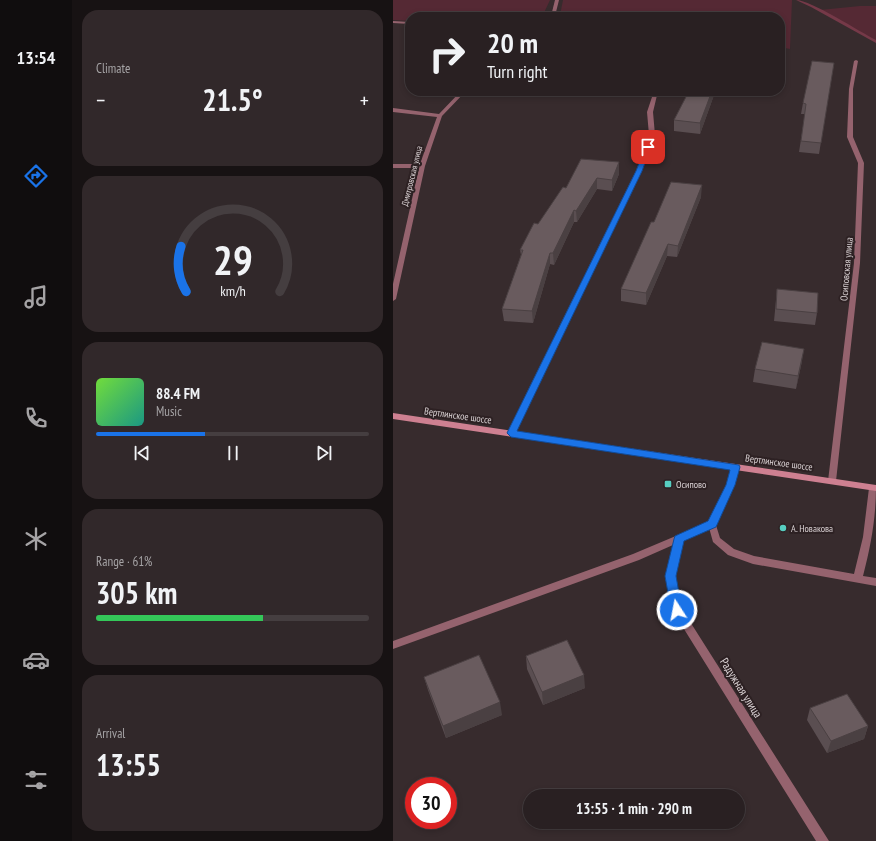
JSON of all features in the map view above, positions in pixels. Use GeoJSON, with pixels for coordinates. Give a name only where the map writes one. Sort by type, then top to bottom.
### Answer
{"type":"FeatureCollection","features":[{"type":"Feature","properties":{"kind":"main road","name":"Вертлинское шоссе"},"geometry":{"type":"LineString","coordinates":[[393,416],[875,488]]}},
{"type":"Feature","properties":{"kind":"street"},"geometry":{"type":"LineString","coordinates":[[554,12],[557,0]]}},
{"type":"Feature","properties":{"kind":"street"},"geometry":{"type":"LineString","coordinates":[[393,22],[405,23]]}},
{"type":"Feature","properties":{"kind":"street","name":"Осиповская улица"},"geometry":{"type":"LineString","coordinates":[[832,481],[857,263],[861,163],[850,137],[851,89],[856,61]]}},
{"type":"Feature","properties":{"kind":"street","name":"Дмитровская улица"},"geometry":{"type":"LineString","coordinates":[[393,299],[422,166],[440,116],[459,96]]}},
{"type":"Feature","properties":{"kind":"street"},"geometry":{"type":"LineString","coordinates":[[511,433],[639,171],[652,135],[650,112],[655,96]]}},
{"type":"Feature","properties":{"kind":"street"},"geometry":{"type":"LineString","coordinates":[[393,110],[440,116]]}},
{"type":"Feature","properties":{"kind":"street"},"geometry":{"type":"LineString","coordinates":[[393,166],[422,166]]}},
{"type":"Feature","properties":{"kind":"street"},"geometry":{"type":"LineString","coordinates":[[735,467],[730,485],[712,524],[716,540],[731,552],[753,560],[876,582]]}},
{"type":"Feature","properties":{"kind":"street"},"geometry":{"type":"LineString","coordinates":[[858,578],[868,537],[875,488]]}},
{"type":"Feature","properties":{"kind":"street"},"geometry":{"type":"LineString","coordinates":[[393,645],[636,557],[712,524]]}},
{"type":"Feature","properties":{"kind":"street","name":"Радужная улица"},"geometry":{"type":"LineString","coordinates":[[679,539],[670,576],[677,610],[823,841]]}},
{"type":"Feature","properties":{"kind":"shaded area"},"geometry":{"type":"Polygon","coordinates":[[[393,0],[550,0],[544,12],[405,12],[405,21],[393,20],[393,0]]]}},
{"type":"Feature","properties":{"kind":"shaded area"},"geometry":{"type":"Polygon","coordinates":[[[563,0],[792,0],[790,49],[785,48],[785,12],[561,12],[563,0]]]}},
{"type":"Feature","properties":{"kind":"shaded area"},"geometry":{"type":"Polygon","coordinates":[[[876,6],[876,42],[820,10],[876,6]]]}},
{"type":"Feature","properties":{"kind":"building"},"geometry":{"type":"Polygon","coordinates":[[[812,61],[834,63],[821,143],[801,141],[806,104],[803,103],[812,61]]]}},
{"type":"Feature","properties":{"kind":"building"},"geometry":{"type":"Polygon","coordinates":[[[686,96],[710,96],[700,123],[674,120],[686,96]]]}},
{"type":"Feature","properties":{"kind":"building"},"geometry":{"type":"Polygon","coordinates":[[[581,159],[619,162],[612,180],[597,178],[576,211],[574,210],[553,253],[550,253],[532,311],[502,309],[523,250],[520,250],[534,223],[538,224],[563,187],[566,188],[581,159]]]}},
{"type":"Feature","properties":{"kind":"building"},"geometry":{"type":"Polygon","coordinates":[[[671,182],[702,185],[678,246],[668,244],[646,293],[621,289],[651,222],[654,222],[671,182]]]}},
{"type":"Feature","properties":{"kind":"building"},"geometry":{"type":"Polygon","coordinates":[[[777,289],[818,293],[817,313],[776,309],[777,289]]]}},
{"type":"Feature","properties":{"kind":"building"},"geometry":{"type":"Polygon","coordinates":[[[762,342],[804,349],[798,376],[755,369],[762,342]]]}},
{"type":"Feature","properties":{"kind":"building"},"geometry":{"type":"Polygon","coordinates":[[[567,640],[584,675],[542,692],[526,656],[567,640]]]}},
{"type":"Feature","properties":{"kind":"building"},"geometry":{"type":"Polygon","coordinates":[[[479,655],[500,702],[443,726],[424,677],[479,655]]]}},
{"type":"Feature","properties":{"kind":"building"},"geometry":{"type":"Polygon","coordinates":[[[847,694],[868,726],[831,741],[810,708],[847,694]]]}},
{"type":"Feature","properties":{"kind":"waterway"},"geometry":{"type":"LineString","coordinates":[[798,0],[812,6],[876,42]]}},
{"type":"Feature","properties":{"kind":"place","name":"Осипово"},"geometry":{"type":"Point","coordinates":[668,484]}},
{"type":"Feature","properties":{"kind":"place","name":"А. Новакова"},"geometry":{"type":"Point","coordinates":[783,528]}},
{"type":"Feature","properties":{"kind":"route"},"geometry":{"type":"LineString","coordinates":[[648,147],[639,171],[511,433],[735,467],[724,501],[712,524],[679,539],[670,576],[677,610]]}}]}
